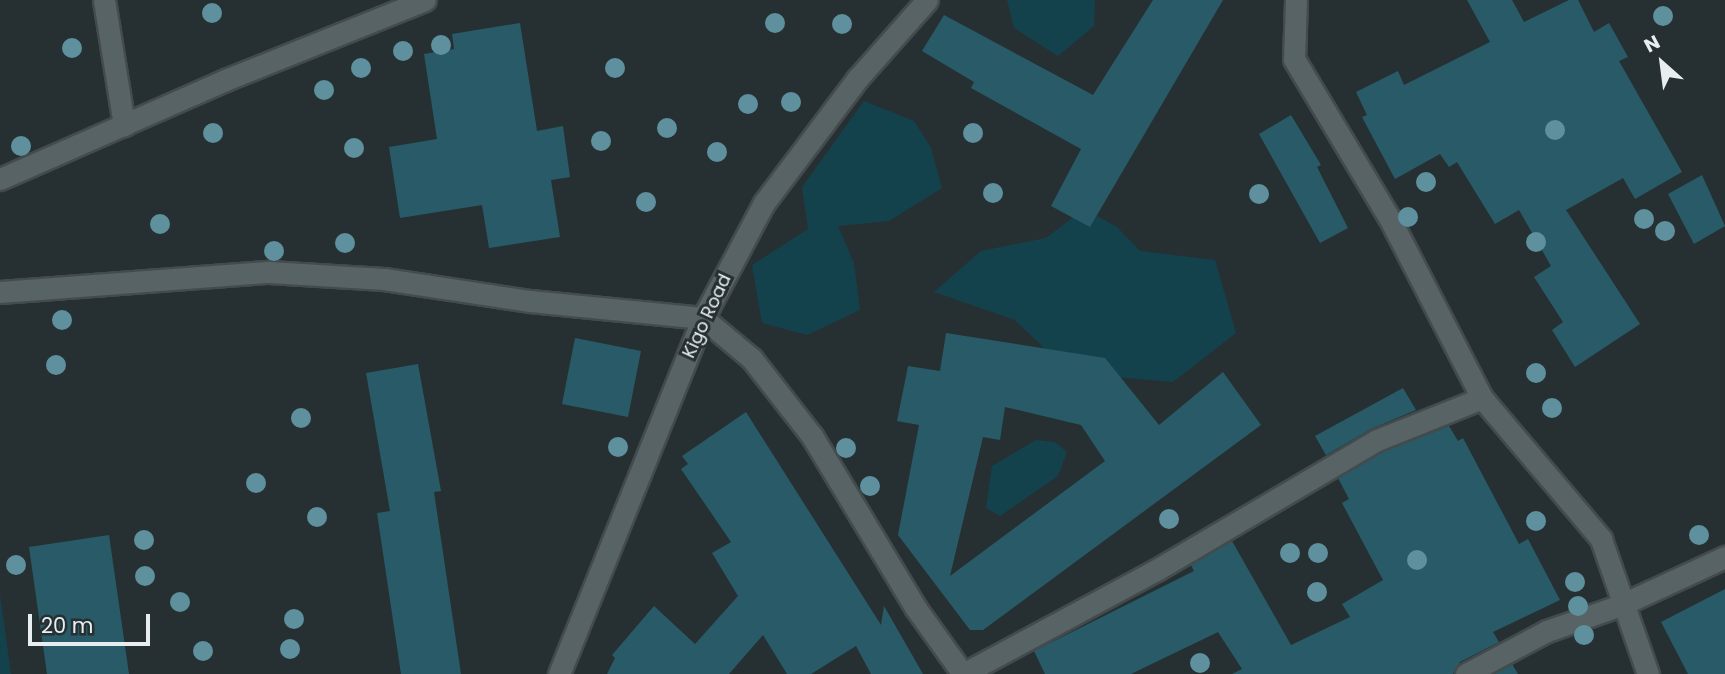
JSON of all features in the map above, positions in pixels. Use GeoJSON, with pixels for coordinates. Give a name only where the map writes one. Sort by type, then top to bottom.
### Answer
{"type":"FeatureCollection","features":[{"type":"Feature","properties":{"kind":"street"},"geometry":{"type":"LineString","coordinates":[[104,0],[124,125]]}},
{"type":"Feature","properties":{"kind":"street"},"geometry":{"type":"LineString","coordinates":[[0,179],[425,0]]}},
{"type":"Feature","properties":{"kind":"street","name":"Kigo Road"},"geometry":{"type":"LineString","coordinates":[[559,674],[703,318],[764,203],[858,78],[926,0]]}},
{"type":"Feature","properties":{"kind":"street"},"geometry":{"type":"LineString","coordinates":[[1296,0],[1294,60],[1392,223],[1482,398],[1601,539],[1621,605],[1648,674]]}},
{"type":"Feature","properties":{"kind":"street"},"geometry":{"type":"LineString","coordinates":[[0,292],[269,272],[384,279],[530,301],[703,318],[752,359],[812,436],[915,607],[963,674],[1158,569],[1377,440],[1482,398]]}},
{"type":"Feature","properties":{"kind":"street"},"geometry":{"type":"LineString","coordinates":[[1466,674],[1547,631],[1621,605],[1725,556]]}},
{"type":"Feature","properties":{"kind":"shaded area"},"geometry":{"type":"Polygon","coordinates":[[[1007,0],[1095,0],[1094,26],[1058,56],[1014,28],[1007,0]]]}},
{"type":"Feature","properties":{"kind":"shaded area"},"geometry":{"type":"Polygon","coordinates":[[[864,101],[914,121],[931,148],[942,188],[889,221],[838,226],[854,263],[860,310],[807,335],[762,323],[752,265],[808,229],[802,187],[864,101]]]}},
{"type":"Feature","properties":{"kind":"shaded area"},"geometry":{"type":"Polygon","coordinates":[[[1084,209],[1117,227],[1140,251],[1215,260],[1236,333],[1173,382],[1070,373],[1015,320],[934,292],[981,251],[1046,238],[1084,209]]]}},
{"type":"Feature","properties":{"kind":"shaded area"},"geometry":{"type":"Polygon","coordinates":[[[1036,440],[1055,442],[1067,452],[1058,476],[1000,516],[986,508],[992,466],[1036,440]]]}},
{"type":"Feature","properties":{"kind":"shaded area"},"geometry":{"type":"Polygon","coordinates":[[[0,595],[11,674],[0,674],[0,595]]]}},
{"type":"Feature","properties":{"kind":"building"},"geometry":{"type":"Polygon","coordinates":[[[1153,0],[1223,0],[1090,227],[1051,206],[1081,149],[971,88],[974,82],[922,51],[944,15],[1093,95],[1153,0]]]}},
{"type":"Feature","properties":{"kind":"building"},"geometry":{"type":"Polygon","coordinates":[[[1467,0],[1512,0],[1524,22],[1569,0],[1578,0],[1594,32],[1609,23],[1628,57],[1619,61],[1682,172],[1635,199],[1623,178],[1566,210],[1640,324],[1575,367],[1552,330],[1563,322],[1534,277],[1551,266],[1519,210],[1495,224],[1457,162],[1449,167],[1440,154],[1395,179],[1362,117],[1367,115],[1356,92],[1398,71],[1404,85],[1490,42],[1467,0]]]}},
{"type":"Feature","properties":{"kind":"building"},"geometry":{"type":"Polygon","coordinates":[[[520,23],[537,131],[563,126],[570,177],[551,180],[560,237],[489,248],[482,205],[400,218],[389,147],[437,139],[424,54],[454,49],[452,34],[520,23]]]}},
{"type":"Feature","properties":{"kind":"building"},"geometry":{"type":"Polygon","coordinates":[[[1291,115],[1321,165],[1317,167],[1348,228],[1320,243],[1259,134],[1291,115]]]}},
{"type":"Feature","properties":{"kind":"building"},"geometry":{"type":"Polygon","coordinates":[[[1702,175],[1725,226],[1694,244],[1668,194],[1702,175]]]}},
{"type":"Feature","properties":{"kind":"building"},"geometry":{"type":"Polygon","coordinates":[[[946,333],[1105,358],[1159,425],[1223,372],[1261,425],[983,630],[970,630],[898,535],[919,425],[897,421],[908,366],[940,371],[946,333]],[[1005,407],[1000,440],[983,437],[950,576],[1105,461],[1081,425],[1005,407]]]}},
{"type":"Feature","properties":{"kind":"building"},"geometry":{"type":"Polygon","coordinates":[[[575,338],[641,351],[628,417],[562,404],[575,338]]]}},
{"type":"Feature","properties":{"kind":"building"},"geometry":{"type":"Polygon","coordinates":[[[418,364],[441,491],[434,492],[461,674],[401,674],[377,513],[390,511],[366,373],[418,364]]]}},
{"type":"Feature","properties":{"kind":"building"},"geometry":{"type":"Polygon","coordinates":[[[1403,388],[1416,410],[1371,429],[1326,455],[1315,436],[1403,388]]]}},
{"type":"Feature","properties":{"kind":"building"},"geometry":{"type":"Polygon","coordinates":[[[746,412],[881,625],[884,606],[923,674],[871,674],[856,646],[811,674],[787,674],[763,635],[729,674],[607,674],[615,658],[612,655],[654,606],[695,644],[738,596],[712,553],[731,542],[681,469],[688,464],[682,456],[746,412]]]}},
{"type":"Feature","properties":{"kind":"building"},"geometry":{"type":"Polygon","coordinates":[[[1449,426],[1458,441],[1463,438],[1519,544],[1528,539],[1560,600],[1493,632],[1499,642],[1460,662],[1453,674],[1232,674],[1242,669],[1218,632],[1131,674],[1045,674],[1034,651],[1194,571],[1191,565],[1232,541],[1291,645],[1350,617],[1342,604],[1383,580],[1342,503],[1349,499],[1338,478],[1383,452],[1449,426]]]}},
{"type":"Feature","properties":{"kind":"building"},"geometry":{"type":"Polygon","coordinates":[[[109,535],[129,674],[47,674],[29,547],[109,535]]]}},
{"type":"Feature","properties":{"kind":"building"},"geometry":{"type":"Polygon","coordinates":[[[1725,589],[1725,674],[1688,674],[1661,622],[1725,589]]]}},
{"type":"Feature","properties":{"kind":"building"},"geometry":{"type":"Polygon","coordinates":[[[1512,664],[1518,674],[1494,674],[1512,664]]]}}]}
